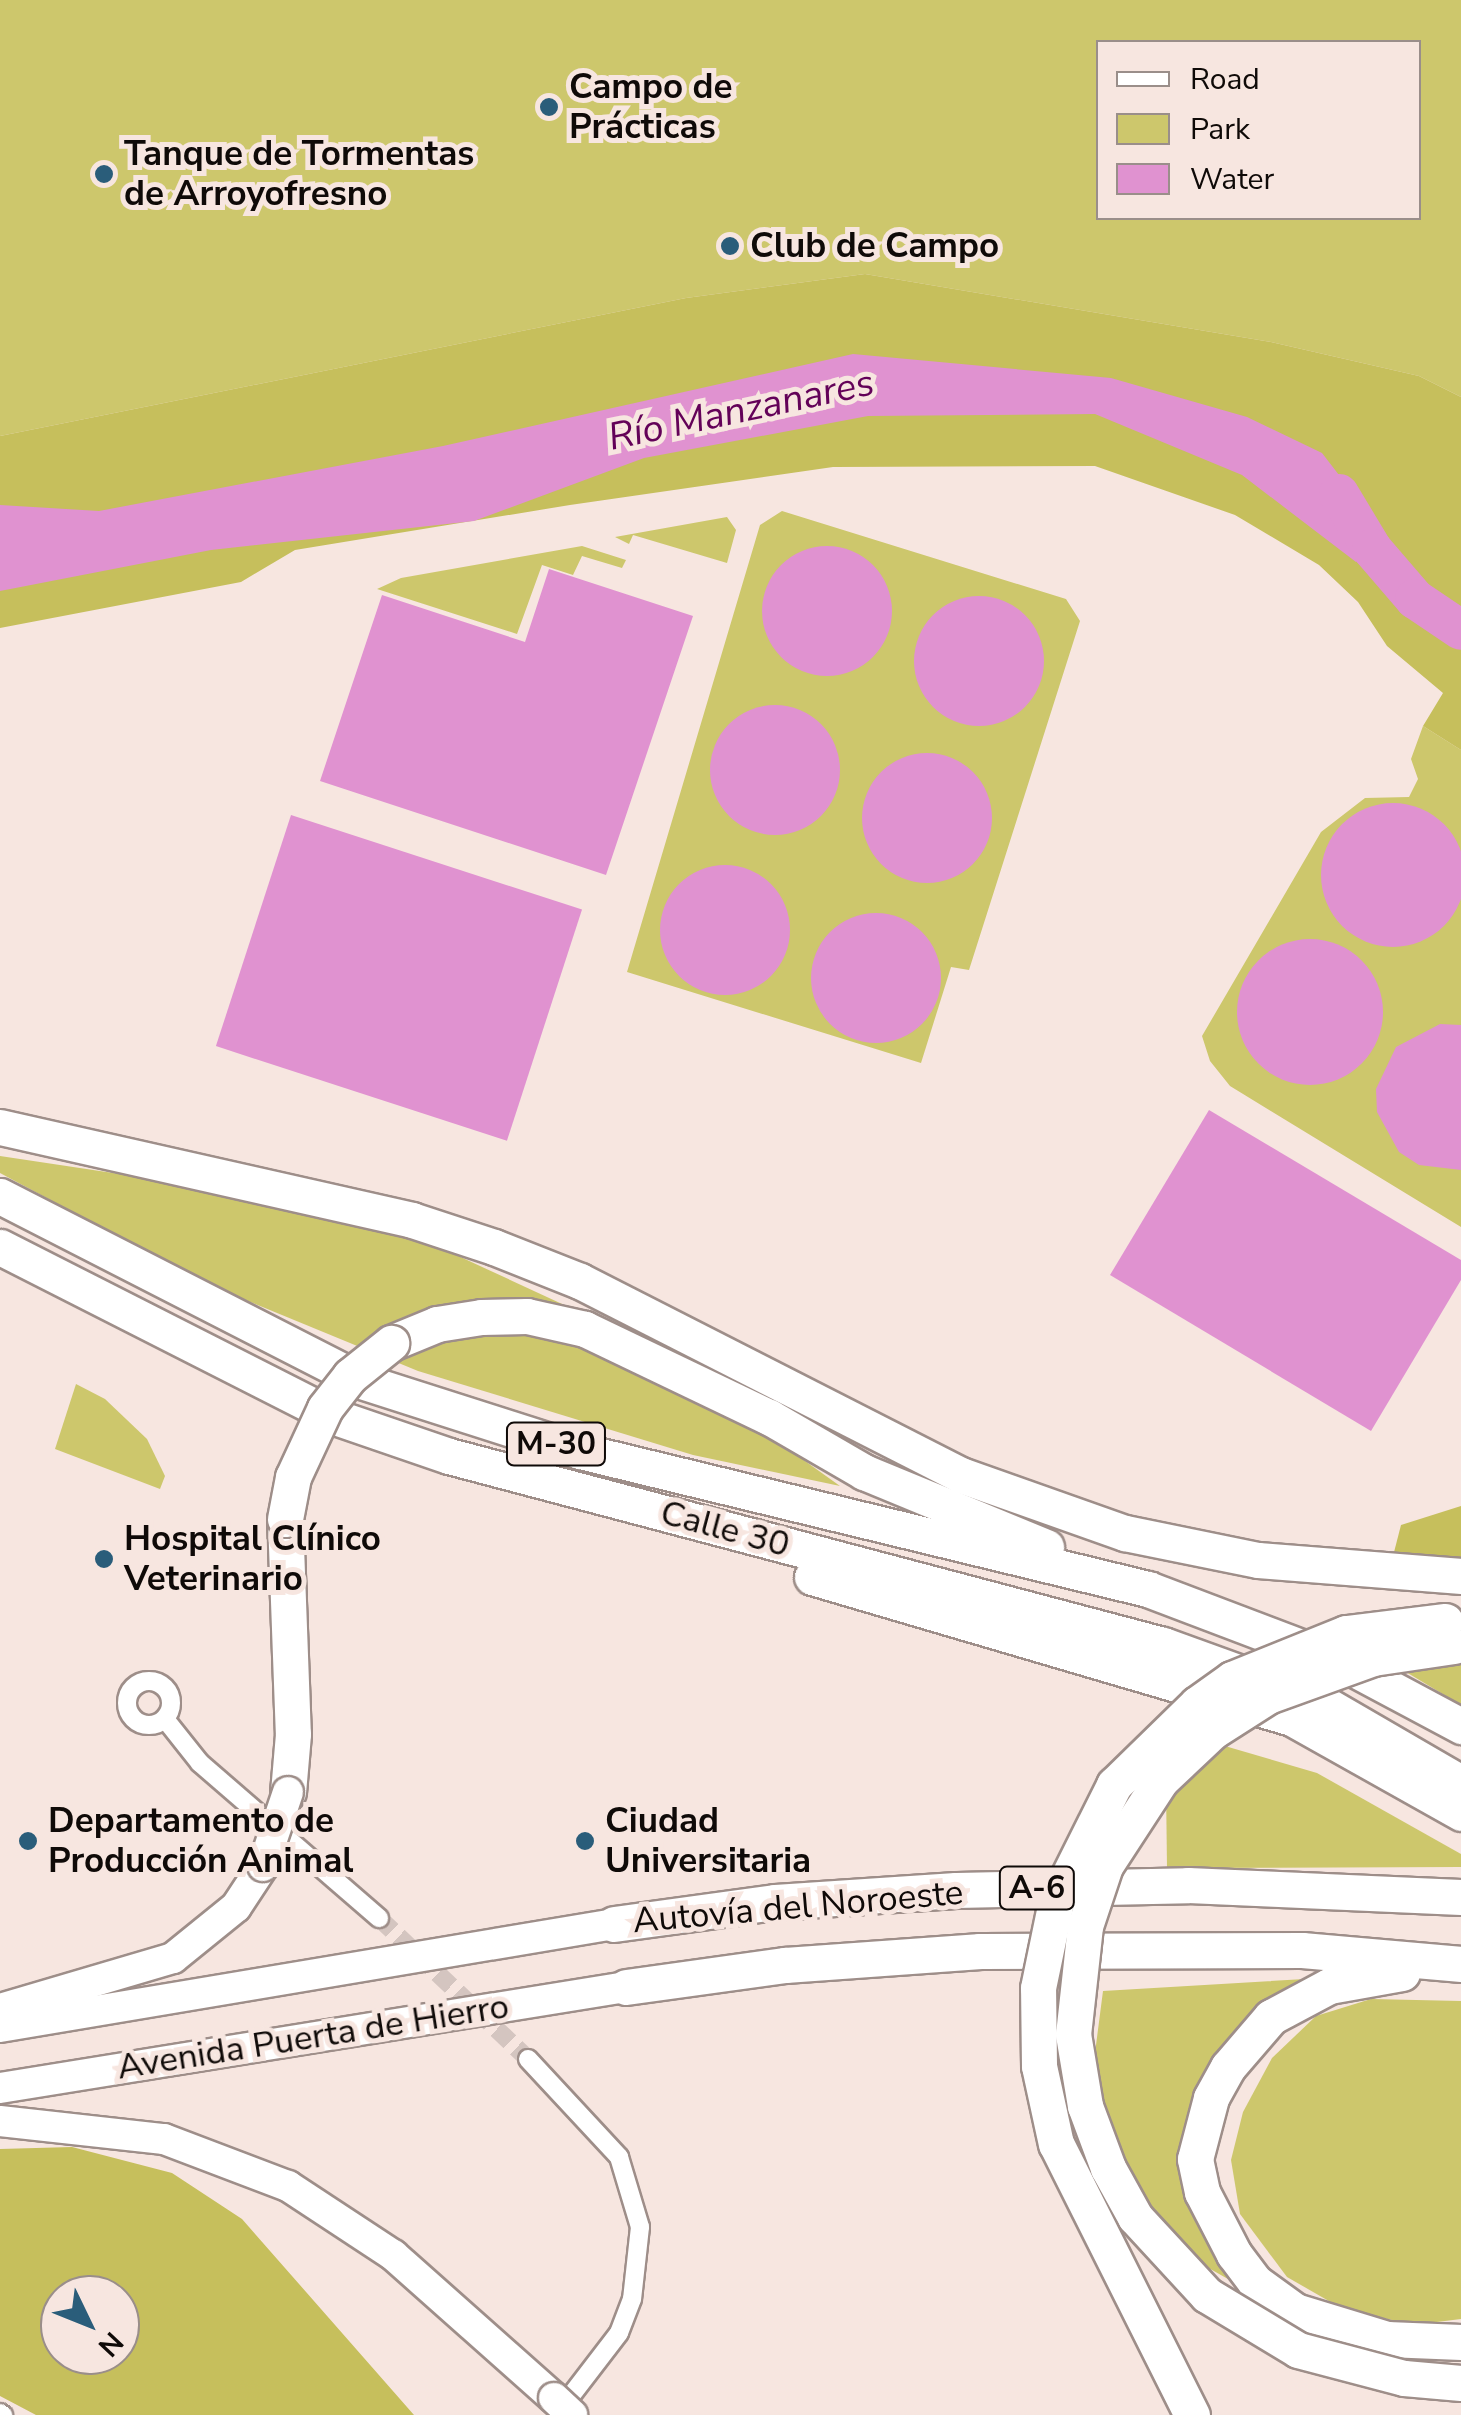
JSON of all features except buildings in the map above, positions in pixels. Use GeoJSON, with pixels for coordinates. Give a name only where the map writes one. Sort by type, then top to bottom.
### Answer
{"type":"FeatureCollection","features":[{"type":"Feature","properties":{"kind":"highway"},"geometry":{"type":"LineString","coordinates":[[0,1127],[393,1216],[494,1247],[580,1281],[960,1475],[1125,1534],[1258,1560],[1461,1576]]}},
{"type":"Feature","properties":{"kind":"highway","name":"Calle 30"},"geometry":{"type":"LineString","coordinates":[[0,1196],[361,1381],[580,1451],[1148,1589],[1329,1658],[1461,1726]]}},
{"type":"Feature","properties":{"kind":"highway","name":"Calle 30"},"geometry":{"type":"LineString","coordinates":[[0,1247],[335,1417],[449,1456],[1163,1645],[1324,1704],[1461,1782]]}},
{"type":"Feature","properties":{"kind":"highway"},"geometry":{"type":"LineString","coordinates":[[0,2009],[172,1958],[236,1907],[262,1866],[288,1792],[292,1734],[284,1519],[293,1477],[325,1408],[350,1376],[391,1343],[437,1324],[481,1317],[526,1316],[586,1329],[769,1417],[864,1472],[1148,1589]]}},
{"type":"Feature","properties":{"kind":"highway"},"geometry":{"type":"LineString","coordinates":[[449,1456],[486,1484],[1292,1718],[1461,1813]]}},
{"type":"Feature","properties":{"kind":"highway"},"geometry":{"type":"LineString","coordinates":[[1192,2415],[1056,2144],[1039,2066],[1038,1988],[1056,1901],[1114,1785],[1197,1704],[1232,1680],[1346,1633],[1455,1634]]}},
{"type":"Feature","properties":{"kind":"highway"},"geometry":{"type":"LineString","coordinates":[[1455,1634],[1284,1689],[1214,1731],[1161,1780],[1105,1866],[1085,1926],[1073,2034],[1085,2106],[1108,2168],[1135,2217],[1207,2295],[1298,2350],[1404,2378],[1461,2383]]}},
{"type":"Feature","properties":{"kind":"highway"},"geometry":{"type":"LineString","coordinates":[[1292,1718],[1461,1829]]}},
{"type":"Feature","properties":{"kind":"highway","name":"Autovía del Noroeste"},"geometry":{"type":"LineString","coordinates":[[614,1924],[775,1902],[956,1890],[1188,1885],[1461,1896]]}},
{"type":"Feature","properties":{"kind":"highway","name":"Avenida Puerta de Hierro"},"geometry":{"type":"LineString","coordinates":[[0,2027],[614,1924]]}},
{"type":"Feature","properties":{"kind":"highway","name":"Autovía del Noroeste"},"geometry":{"type":"LineString","coordinates":[[626,1987],[784,1965],[980,1950],[1302,1950],[1461,1965]]}},
{"type":"Feature","properties":{"kind":"highway"},"geometry":{"type":"LineString","coordinates":[[1461,1965],[1329,1986],[1271,2017],[1228,2067],[1211,2098],[1196,2158],[1202,2192],[1234,2254],[1255,2282],[1295,2311],[1386,2339],[1461,2342]]}},
{"type":"Feature","properties":{"kind":"highway","name":"Avenida Puerta de Hierro"},"geometry":{"type":"LineString","coordinates":[[0,2088],[626,1987]]}},
{"type":"Feature","properties":{"kind":"highway"},"geometry":{"type":"LineString","coordinates":[[0,2121],[164,2139],[288,2186],[393,2255],[560,2409]]}},
{"type":"Feature","properties":{"kind":"street"},"geometry":{"type":"LineString","coordinates":[[165,1719],[200,1763],[379,1918]]}},
{"type":"Feature","properties":{"kind":"street"},"geometry":{"type":"LineString","coordinates":[[528,2059],[619,2157],[640,2227],[632,2299],[619,2332],[560,2409]]}},
{"type":"Feature","properties":{"kind":"green space","name":"Club de Campo"},"geometry":{"type":"Polygon","coordinates":[[[0,0],[1461,0],[1461,397],[1419,376],[1271,342],[865,274],[686,298],[0,436],[0,0]]]}},
{"type":"Feature","properties":{"kind":"green space"},"geometry":{"type":"Polygon","coordinates":[[[782,511],[1066,599],[1080,621],[969,970],[951,967],[921,1063],[627,972],[760,525],[782,511]]]}},
{"type":"Feature","properties":{"kind":"green space"},"geometry":{"type":"Polygon","coordinates":[[[727,517],[736,530],[727,563],[633,535],[629,544],[615,537],[727,517]]]}},
{"type":"Feature","properties":{"kind":"green space"},"geometry":{"type":"Polygon","coordinates":[[[582,546],[626,560],[622,568],[582,556],[573,575],[542,565],[517,634],[377,589],[401,578],[582,546]]]}},
{"type":"Feature","properties":{"kind":"green space"},"geometry":{"type":"Polygon","coordinates":[[[1423,726],[1461,750],[1461,1227],[1230,1086],[1210,1061],[1202,1036],[1321,832],[1365,798],[1409,797],[1418,779],[1411,759],[1423,726]]]}},
{"type":"Feature","properties":{"kind":"green space"},"geometry":{"type":"Polygon","coordinates":[[[0,1156],[279,1198],[426,1241],[627,1334],[840,1486],[693,1455],[418,1371],[209,1285],[0,1173],[0,1156]]]}},
{"type":"Feature","properties":{"kind":"green space"},"geometry":{"type":"Polygon","coordinates":[[[76,1384],[105,1399],[147,1439],[165,1476],[160,1489],[55,1449],[76,1384]]]}},
{"type":"Feature","properties":{"kind":"green space"},"geometry":{"type":"Polygon","coordinates":[[[1461,1654],[1461,1705],[1396,1666],[1461,1654]]]}},
{"type":"Feature","properties":{"kind":"green space"},"geometry":{"type":"Polygon","coordinates":[[[1218,1744],[1317,1773],[1461,1854],[1461,1867],[1167,1868],[1166,1786],[1218,1744]]]}},
{"type":"Feature","properties":{"kind":"green space"},"geometry":{"type":"Polygon","coordinates":[[[1322,1978],[1192,2121],[1211,2217],[1279,2308],[1198,2262],[1121,2175],[1092,2076],[1103,1991],[1322,1978]]]}},
{"type":"Feature","properties":{"kind":"green space"},"geometry":{"type":"Polygon","coordinates":[[[1371,1999],[1461,2001],[1461,2319],[1413,2325],[1341,2308],[1287,2277],[1240,2214],[1231,2160],[1243,2112],[1272,2058],[1316,2016],[1371,1999]]]}},
{"type":"Feature","properties":{"kind":"shaded area"},"geometry":{"type":"Polygon","coordinates":[[[865,274],[1271,342],[1419,376],[1461,397],[1461,750],[1423,726],[1443,693],[1387,646],[1358,602],[1319,565],[1235,515],[1095,466],[833,467],[570,505],[295,550],[241,582],[0,628],[0,436],[686,298],[865,274]]]}},
{"type":"Feature","properties":{"kind":"shaded area"},"geometry":{"type":"Polygon","coordinates":[[[1461,1506],[1461,1569],[1392,1560],[1401,1525],[1461,1506]]]}},
{"type":"Feature","properties":{"kind":"shaded area"},"geometry":{"type":"Polygon","coordinates":[[[72,2147],[172,2173],[242,2219],[414,2415],[36,2415],[0,2396],[0,2149],[72,2147]]]}},
{"type":"Feature","properties":{"kind":"water"},"geometry":{"type":"Polygon","coordinates":[[[853,354],[1111,378],[1247,417],[1322,453],[1376,523],[1356,562],[1242,475],[1095,414],[868,416],[644,458],[474,521],[211,550],[0,591],[0,505],[99,511],[443,446],[853,354]]]}},
{"type":"Feature","properties":{"kind":"water"},"geometry":{"type":"Polygon","coordinates":[[[827,546],[852,551],[873,565],[887,586],[892,611],[887,636],[873,657],[852,671],[827,676],[802,671],[781,657],[767,636],[762,611],[767,586],[781,565],[802,551],[827,546]]]}},
{"type":"Feature","properties":{"kind":"water"},"geometry":{"type":"Polygon","coordinates":[[[549,569],[693,616],[606,875],[320,781],[382,595],[525,642],[549,569]]]}},
{"type":"Feature","properties":{"kind":"water"},"geometry":{"type":"Polygon","coordinates":[[[979,596],[1004,601],[1025,615],[1039,636],[1044,661],[1039,686],[1025,707],[1004,721],[979,726],[954,721],[933,707],[919,686],[914,661],[919,636],[933,615],[954,601],[979,596]]]}},
{"type":"Feature","properties":{"kind":"water"},"geometry":{"type":"Polygon","coordinates":[[[775,705],[800,710],[821,724],[835,745],[840,770],[835,795],[821,816],[800,830],[775,835],[750,830],[729,816],[715,795],[710,770],[715,745],[729,724],[750,710],[775,705]]]}},
{"type":"Feature","properties":{"kind":"water"},"geometry":{"type":"Polygon","coordinates":[[[927,753],[952,758],[973,772],[987,793],[992,818],[987,843],[973,864],[952,878],[927,883],[902,878],[881,864],[867,843],[862,818],[867,793],[881,772],[902,758],[927,753]]]}},
{"type":"Feature","properties":{"kind":"water"},"geometry":{"type":"Polygon","coordinates":[[[1393,803],[1421,808],[1444,824],[1460,847],[1460,903],[1444,926],[1421,942],[1393,947],[1365,942],[1342,926],[1326,903],[1321,875],[1326,847],[1342,824],[1365,808],[1393,803]]]}},
{"type":"Feature","properties":{"kind":"water"},"geometry":{"type":"Polygon","coordinates":[[[291,815],[582,910],[507,1141],[216,1046],[291,815]]]}},
{"type":"Feature","properties":{"kind":"water"},"geometry":{"type":"Polygon","coordinates":[[[725,865],[750,870],[771,884],[785,905],[790,930],[785,955],[771,976],[750,990],[725,995],[700,990],[679,976],[665,955],[660,930],[665,905],[679,884],[700,870],[725,865]]]}},
{"type":"Feature","properties":{"kind":"water"},"geometry":{"type":"Polygon","coordinates":[[[876,913],[901,918],[922,932],[936,953],[941,978],[936,1003],[922,1024],[901,1038],[876,1043],[851,1038],[830,1024],[816,1003],[811,978],[816,953],[830,932],[851,918],[876,913]]]}},
{"type":"Feature","properties":{"kind":"water"},"geometry":{"type":"Polygon","coordinates":[[[1310,939],[1338,945],[1362,960],[1377,984],[1383,1012],[1377,1040],[1362,1064],[1338,1079],[1310,1085],[1282,1079],[1258,1064],[1243,1040],[1237,1012],[1243,984],[1258,960],[1282,945],[1310,939]]]}},
{"type":"Feature","properties":{"kind":"water"},"geometry":{"type":"Polygon","coordinates":[[[1440,1024],[1461,1025],[1461,1170],[1419,1165],[1399,1152],[1377,1112],[1376,1089],[1396,1047],[1440,1024]]]}},
{"type":"Feature","properties":{"kind":"water"},"geometry":{"type":"Polygon","coordinates":[[[1209,1110],[1461,1260],[1461,1280],[1371,1431],[1110,1275],[1209,1110]]]}},
{"type":"Feature","properties":{"kind":"waterway","name":"Río Manzanares"},"geometry":{"type":"LineString","coordinates":[[1339,494],[1372,549],[1415,599],[1461,630]]}},
{"type":"Feature","properties":{"kind":"tunnel"},"geometry":{"type":"LineString","coordinates":[[379,1918],[528,2059]]}},
{"type":"Feature","properties":{"kind":"place","name":"Campo de Prácticas"},"geometry":{"type":"Point","coordinates":[549,107]}},
{"type":"Feature","properties":{"kind":"place","name":"Tanque de Tormentas de Arroyofresno"},"geometry":{"type":"Point","coordinates":[104,174]}},
{"type":"Feature","properties":{"kind":"place","name":"Club de Campo"},"geometry":{"type":"Point","coordinates":[730,246]}},
{"type":"Feature","properties":{"kind":"place","name":"Hospital Clínico Veterinario"},"geometry":{"type":"Point","coordinates":[104,1559]}},
{"type":"Feature","properties":{"kind":"place","name":"Departamento de Producción Animal"},"geometry":{"type":"Point","coordinates":[28,1841]}},
{"type":"Feature","properties":{"kind":"place","name":"Ciudad Universitaria"},"geometry":{"type":"Point","coordinates":[585,1841]}}]}
